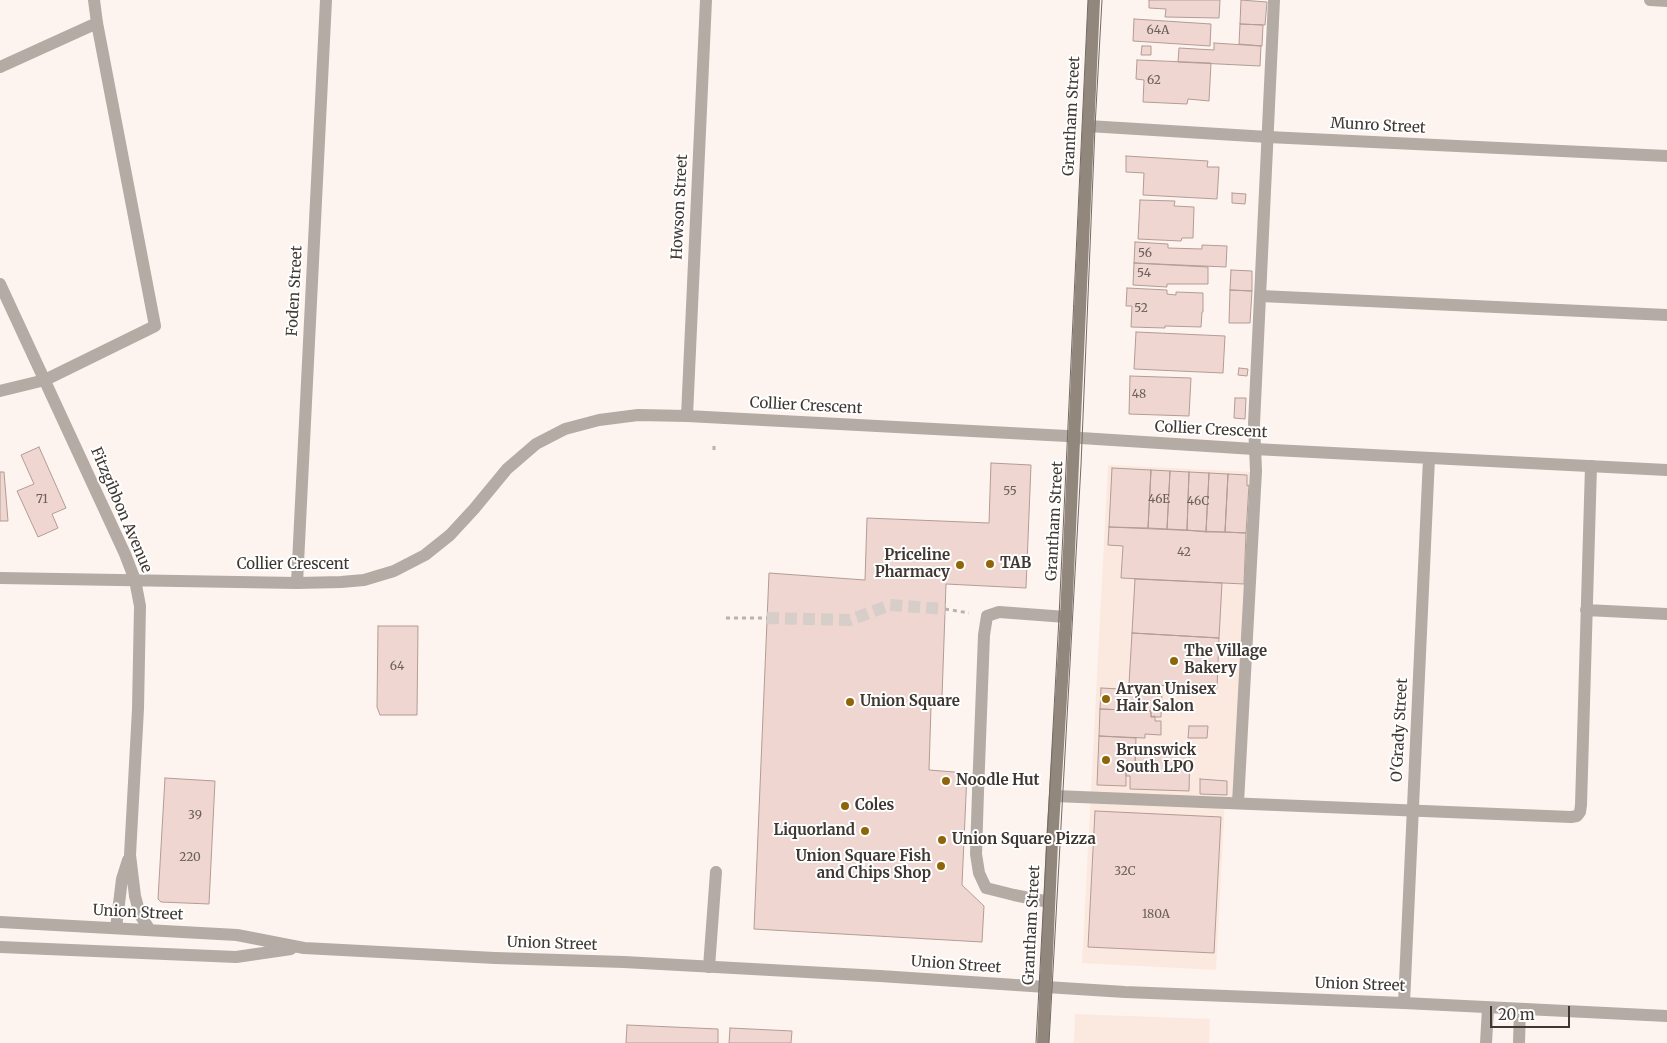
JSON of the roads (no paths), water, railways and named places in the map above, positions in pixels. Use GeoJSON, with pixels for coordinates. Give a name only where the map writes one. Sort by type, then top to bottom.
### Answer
{"type":"FeatureCollection","features":[{"type":"Feature","properties":{"kind":"main road","name":"Grantham Street"},"geometry":{"type":"LineString","coordinates":[[1043,1043],[1066,617],[1094,0]]}},
{"type":"Feature","properties":{"kind":"street"},"geometry":{"type":"LineString","coordinates":[[0,391],[45,380],[154,326],[94,0]]}},
{"type":"Feature","properties":{"kind":"street","name":"Foden Street"},"geometry":{"type":"LineString","coordinates":[[297,583],[326,0]]}},
{"type":"Feature","properties":{"kind":"street","name":"Howson Street"},"geometry":{"type":"LineString","coordinates":[[687,416],[706,0]]}},
{"type":"Feature","properties":{"kind":"street"},"geometry":{"type":"LineString","coordinates":[[1238,803],[1256,471],[1254,424],[1274,0]]}},
{"type":"Feature","properties":{"kind":"street"},"geometry":{"type":"LineString","coordinates":[[1650,0],[1667,1]]}},
{"type":"Feature","properties":{"kind":"street"},"geometry":{"type":"LineString","coordinates":[[0,67],[97,23]]}},
{"type":"Feature","properties":{"kind":"street","name":"Munro Street"},"geometry":{"type":"LineString","coordinates":[[1088,126],[1268,137],[1667,156]]}},
{"type":"Feature","properties":{"kind":"street","name":"Fitzgibbon Avenue"},"geometry":{"type":"LineString","coordinates":[[0,284],[125,554],[135,580],[140,616],[138,709],[130,855],[135,896],[140,915],[150,930]]}},
{"type":"Feature","properties":{"kind":"street"},"geometry":{"type":"LineString","coordinates":[[1261,296],[1667,314]]}},
{"type":"Feature","properties":{"kind":"street","name":"Collier Crescent"},"geometry":{"type":"LineString","coordinates":[[0,578],[297,583],[364,580],[394,571],[425,555],[450,535],[474,510],[507,469],[536,444],[565,429],[598,420],[638,415],[687,416],[1667,470]]}},
{"type":"Feature","properties":{"kind":"street","name":"O'Grady Street"},"geometry":{"type":"LineString","coordinates":[[1404,1003],[1429,458]]}},
{"type":"Feature","properties":{"kind":"street"},"geometry":{"type":"LineString","coordinates":[[1055,796],[1577,816],[1581,805],[1591,466]]}},
{"type":"Feature","properties":{"kind":"street"},"geometry":{"type":"LineString","coordinates":[[1586,610],[1667,614]]}},
{"type":"Feature","properties":{"kind":"street"},"geometry":{"type":"LineString","coordinates":[[1050,902],[986,888],[979,874],[976,854],[984,635],[986,617],[999,612],[1066,617]]}},
{"type":"Feature","properties":{"kind":"street","name":"Fitzgibbon Avenue"},"geometry":{"type":"LineString","coordinates":[[116,928],[122,879],[130,855]]}},
{"type":"Feature","properties":{"kind":"street"},"geometry":{"type":"LineString","coordinates":[[709,967],[716,872]]}},
{"type":"Feature","properties":{"kind":"street","name":"Union Street"},"geometry":{"type":"LineString","coordinates":[[0,922],[237,935],[304,948],[709,967],[1126,992],[1667,1016]]}},
{"type":"Feature","properties":{"kind":"street","name":"Union Street"},"geometry":{"type":"LineString","coordinates":[[0,947],[236,957],[304,948]]}},
{"type":"Feature","properties":{"kind":"street"},"geometry":{"type":"LineString","coordinates":[[1486,1043],[1488,1008]]}},
{"type":"Feature","properties":{"kind":"street"},"geometry":{"type":"LineString","coordinates":[[1519,1043],[1520,1009]]}},
{"type":"Feature","properties":{"kind":"tunnel"},"geometry":{"type":"LineString","coordinates":[[767,618],[850,620],[890,605],[945,609]]}},
{"type":"Feature","properties":{"kind":"tram line"},"geometry":{"type":"LineString","coordinates":[[1036,1043],[1059,617],[1088,0]]}},
{"type":"Feature","properties":{"kind":"tram line"},"geometry":{"type":"LineString","coordinates":[[1049,1043],[1081,465],[1102,0]]}},
{"type":"Feature","properties":{"kind":"place","name":"TAB"},"geometry":{"type":"Point","coordinates":[990,564]}},
{"type":"Feature","properties":{"kind":"place","name":"Priceline Pharmacy"},"geometry":{"type":"Point","coordinates":[960,565]}},
{"type":"Feature","properties":{"kind":"place","name":"The Village Bakery"},"geometry":{"type":"Point","coordinates":[1174,661]}},
{"type":"Feature","properties":{"kind":"place","name":"Aryan Unisex Hair Salon"},"geometry":{"type":"Point","coordinates":[1106,699]}},
{"type":"Feature","properties":{"kind":"place","name":"Union Square"},"geometry":{"type":"Point","coordinates":[850,702]}},
{"type":"Feature","properties":{"kind":"place","name":"Brunswick South LPO"},"geometry":{"type":"Point","coordinates":[1106,760]}},
{"type":"Feature","properties":{"kind":"place","name":"Noodle Hut"},"geometry":{"type":"Point","coordinates":[946,781]}},
{"type":"Feature","properties":{"kind":"place","name":"Coles"},"geometry":{"type":"Point","coordinates":[845,806]}},
{"type":"Feature","properties":{"kind":"place","name":"Liquorland"},"geometry":{"type":"Point","coordinates":[865,831]}},
{"type":"Feature","properties":{"kind":"place","name":"Union Square Pizza"},"geometry":{"type":"Point","coordinates":[942,840]}},
{"type":"Feature","properties":{"kind":"place","name":"Union Square Fish and Chips Shop"},"geometry":{"type":"Point","coordinates":[941,866]}}]}
